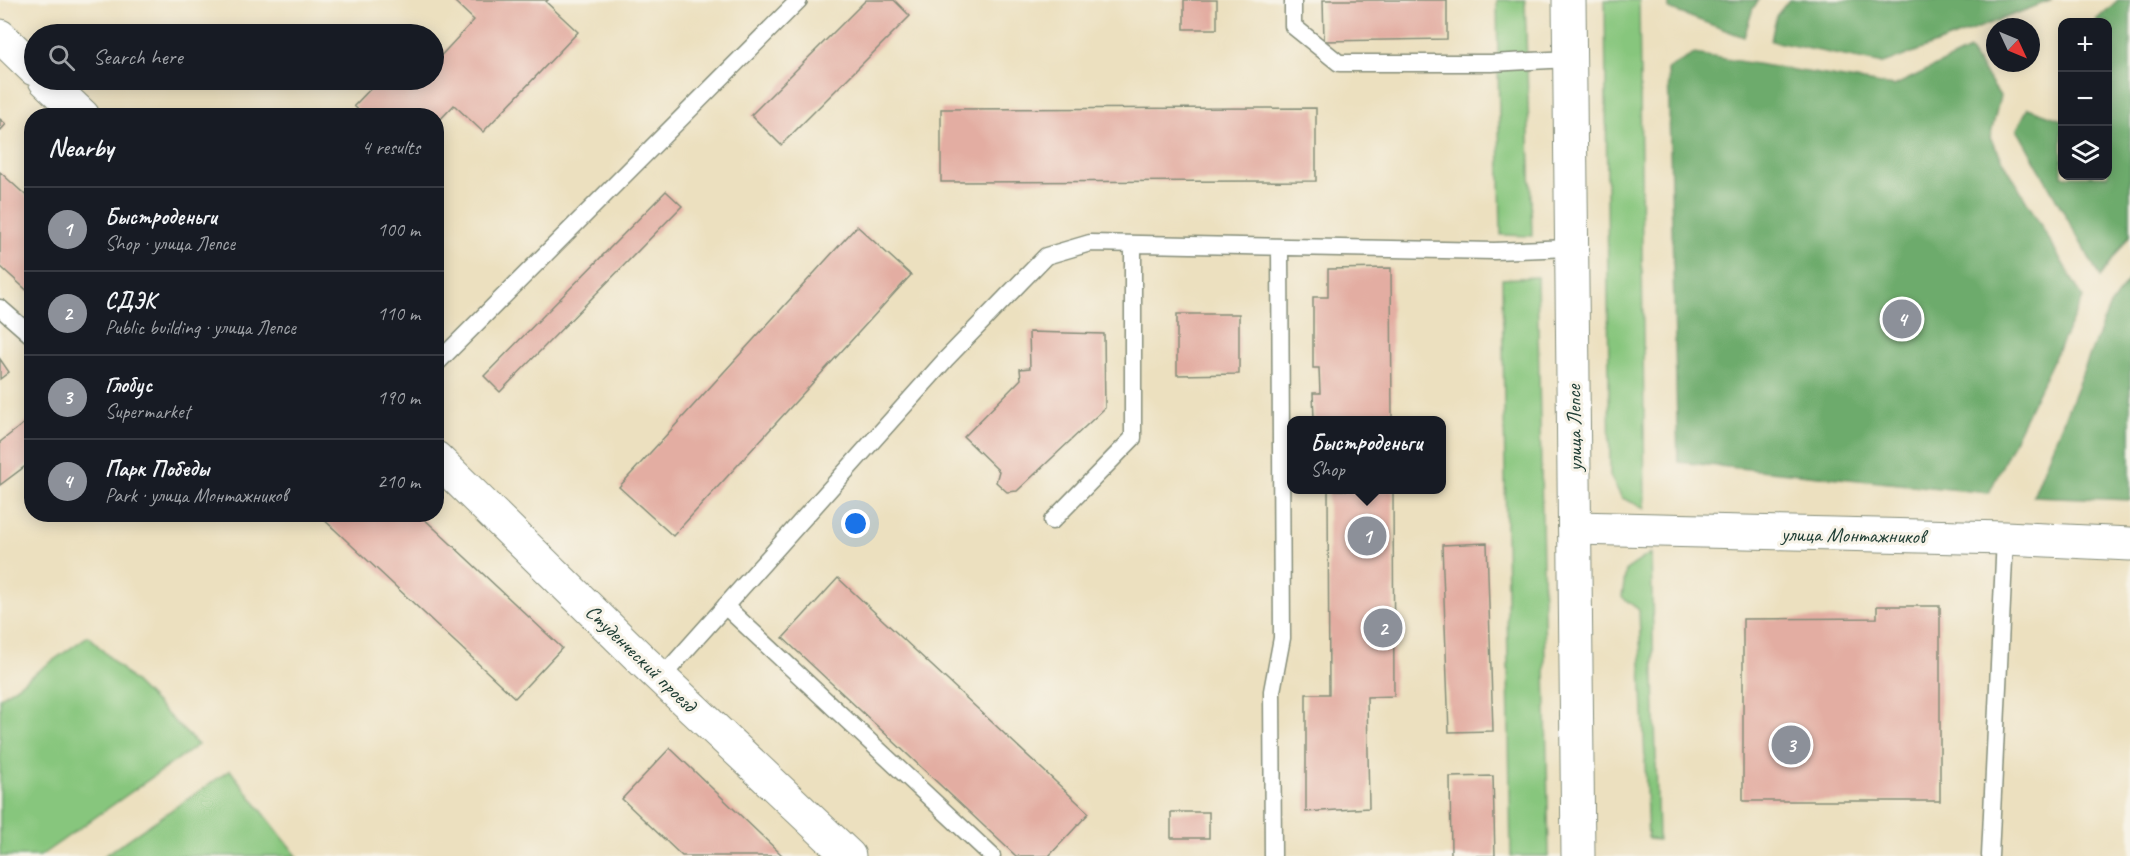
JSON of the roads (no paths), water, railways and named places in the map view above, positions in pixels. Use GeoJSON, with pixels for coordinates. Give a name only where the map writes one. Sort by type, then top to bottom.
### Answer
{"type":"FeatureCollection","features":[{"type":"Feature","properties":{"kind":"street","name":"улица Лепсе"},"geometry":{"type":"LineString","coordinates":[[1569,0],[1578,856]]}},
{"type":"Feature","properties":{"kind":"street"},"geometry":{"type":"LineString","coordinates":[[0,36],[24,59]]}},
{"type":"Feature","properties":{"kind":"street"},"geometry":{"type":"LineString","coordinates":[[56,90],[75,108]]}},
{"type":"Feature","properties":{"kind":"street","name":"Студенческий проезд"},"geometry":{"type":"LineString","coordinates":[[444,466],[661,678],[849,856]]}},
{"type":"Feature","properties":{"kind":"street","name":"улица Монтажников"},"geometry":{"type":"LineString","coordinates":[[1575,528],[2004,538],[2130,544]]}},
{"type":"Feature","properties":{"kind":"lane"},"geometry":{"type":"LineString","coordinates":[[444,356],[799,0]]}},
{"type":"Feature","properties":{"kind":"lane"},"geometry":{"type":"LineString","coordinates":[[1293,0],[1293,26],[1339,63],[1491,63],[1569,59]]}},
{"type":"Feature","properties":{"kind":"lane"},"geometry":{"type":"LineString","coordinates":[[661,678],[946,359],[1046,256],[1090,243],[1494,251],[1571,248]]}},
{"type":"Feature","properties":{"kind":"lane"},"geometry":{"type":"LineString","coordinates":[[1052,521],[1132,438],[1133,244]]}},
{"type":"Feature","properties":{"kind":"lane"},"geometry":{"type":"LineString","coordinates":[[1273,856],[1272,691],[1282,638],[1280,247]]}},
{"type":"Feature","properties":{"kind":"lane"},"geometry":{"type":"LineString","coordinates":[[0,308],[24,329]]}},
{"type":"Feature","properties":{"kind":"lane"},"geometry":{"type":"LineString","coordinates":[[1990,856],[2004,538]]}},
{"type":"Feature","properties":{"kind":"lane"},"geometry":{"type":"LineString","coordinates":[[725,606],[992,856]]}},
{"type":"Feature","properties":{"kind":"place","name":"Парк Победы"},"geometry":{"type":"Point","coordinates":[1902,319]}},
{"type":"Feature","properties":{"kind":"place","name":"Быстроденьги"},"geometry":{"type":"Point","coordinates":[1367,536]}},
{"type":"Feature","properties":{"kind":"place","name":"СДЭК"},"geometry":{"type":"Point","coordinates":[1383,628]}},
{"type":"Feature","properties":{"kind":"place","name":"Глобус"},"geometry":{"type":"Point","coordinates":[1791,745]}}]}
